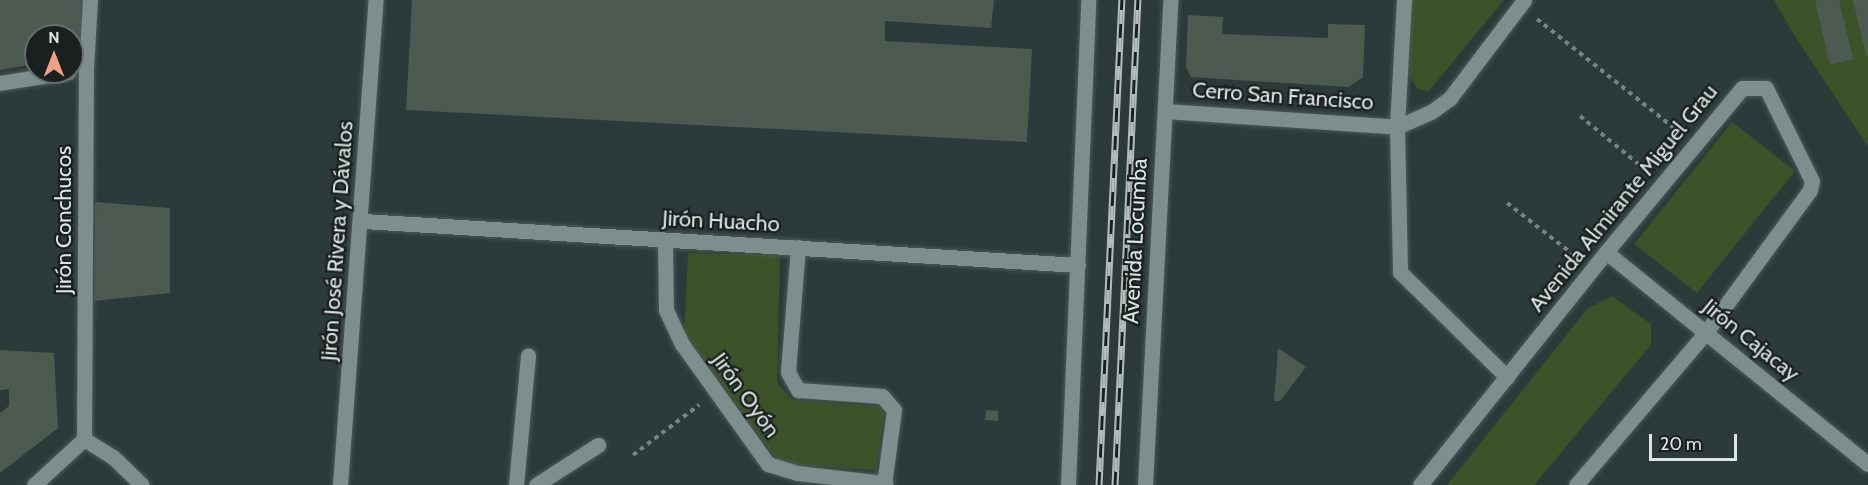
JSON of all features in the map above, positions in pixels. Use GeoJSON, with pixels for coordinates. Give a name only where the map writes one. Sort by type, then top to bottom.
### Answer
{"type":"FeatureCollection","features":[{"type":"Feature","properties":{"kind":"street","name":"Jirón Conchucos"},"geometry":{"type":"LineString","coordinates":[[84,28],[90,0]]}},
{"type":"Feature","properties":{"kind":"street","name":"Jirón José Rivera y Dávalos"},"geometry":{"type":"LineString","coordinates":[[340,485],[363,221],[376,0]]}},
{"type":"Feature","properties":{"kind":"street"},"geometry":{"type":"LineString","coordinates":[[1068,485],[1088,0]]}},
{"type":"Feature","properties":{"kind":"street","name":"Avenida Locumba"},"geometry":{"type":"LineString","coordinates":[[1145,485],[1170,0]]}},
{"type":"Feature","properties":{"kind":"street","name":"Cerro San Francisco"},"geometry":{"type":"LineString","coordinates":[[1404,0],[1397,127],[1400,272],[1507,377]]}},
{"type":"Feature","properties":{"kind":"street","name":"Cerro San Francisco"},"geometry":{"type":"LineString","coordinates":[[1165,111],[1397,127],[1431,112],[1450,98],[1522,3]]}},
{"type":"Feature","properties":{"kind":"street"},"geometry":{"type":"LineString","coordinates":[[0,82],[24,78]]}},
{"type":"Feature","properties":{"kind":"street","name":"Jirón Conchucos"},"geometry":{"type":"LineString","coordinates":[[75,84],[84,439]]}},
{"type":"Feature","properties":{"kind":"street","name":"Avenida Almirante Miguel Grau"},"geometry":{"type":"LineString","coordinates":[[1420,485],[1606,252],[1742,88],[1766,88],[1812,181],[1810,190],[1706,332],[1576,485]]}},
{"type":"Feature","properties":{"kind":"street","name":"Jirón Huacho"},"geometry":{"type":"LineString","coordinates":[[363,221],[1078,265]]}},
{"type":"Feature","properties":{"kind":"street","name":"Jirón Oyón"},"geometry":{"type":"LineString","coordinates":[[665,240],[666,310],[682,344],[768,464],[798,473],[884,484],[894,410],[882,396],[798,390],[788,372],[798,247]]}},
{"type":"Feature","properties":{"kind":"street","name":"Jirón Cajacay"},"geometry":{"type":"LineString","coordinates":[[1606,252],[1868,464]]}},
{"type":"Feature","properties":{"kind":"street"},"geometry":{"type":"LineString","coordinates":[[516,485],[528,356]]}},
{"type":"Feature","properties":{"kind":"street"},"geometry":{"type":"LineString","coordinates":[[34,485],[84,439],[113,457],[142,485]]}},
{"type":"Feature","properties":{"kind":"street"},"geometry":{"type":"LineString","coordinates":[[536,485],[598,445]]}},
{"type":"Feature","properties":{"kind":"path"},"geometry":{"type":"LineString","coordinates":[[1522,3],[1695,144]]}},
{"type":"Feature","properties":{"kind":"path"},"geometry":{"type":"LineString","coordinates":[[1580,116],[1662,184]]}},
{"type":"Feature","properties":{"kind":"path"},"geometry":{"type":"LineString","coordinates":[[1507,203],[1592,270]]}},
{"type":"Feature","properties":{"kind":"path"},"geometry":{"type":"LineString","coordinates":[[633,455],[716,392]]}},
{"type":"Feature","properties":{"kind":"green space"},"geometry":{"type":"Polygon","coordinates":[[[1410,0],[1504,0],[1428,92],[1418,89],[1404,69],[1410,0]]]}},
{"type":"Feature","properties":{"kind":"green space"},"geometry":{"type":"Polygon","coordinates":[[[1774,0],[1868,0],[1868,147],[1793,33],[1774,0]]]}},
{"type":"Feature","properties":{"kind":"green space"},"geometry":{"type":"Polygon","coordinates":[[[1732,122],[1795,171],[1697,293],[1634,244],[1732,122]]]}},
{"type":"Feature","properties":{"kind":"green space"},"geometry":{"type":"Polygon","coordinates":[[[688,253],[780,255],[777,382],[792,400],[885,407],[876,470],[781,464],[684,342],[688,253]]]}},
{"type":"Feature","properties":{"kind":"green space"},"geometry":{"type":"Polygon","coordinates":[[[1612,296],[1651,324],[1651,345],[1534,485],[1447,485],[1587,309],[1612,296]]]}},
{"type":"Feature","properties":{"kind":"building"},"geometry":{"type":"Polygon","coordinates":[[[0,0],[83,0],[82,24],[24,24],[24,66],[0,70],[0,0]]]}},
{"type":"Feature","properties":{"kind":"building"},"geometry":{"type":"Polygon","coordinates":[[[412,0],[994,0],[991,28],[885,21],[885,41],[1032,49],[1027,142],[406,110],[412,0]]]}},
{"type":"Feature","properties":{"kind":"building"},"geometry":{"type":"Polygon","coordinates":[[[1815,0],[1839,0],[1853,59],[1830,65],[1815,0]]]}},
{"type":"Feature","properties":{"kind":"building"},"geometry":{"type":"Polygon","coordinates":[[[1853,0],[1868,0],[1868,55],[1866,56],[1853,0]]]}},
{"type":"Feature","properties":{"kind":"building"},"geometry":{"type":"Polygon","coordinates":[[[1188,15],[1223,17],[1222,34],[1328,38],[1328,24],[1365,25],[1363,77],[1349,87],[1191,77],[1186,67],[1188,15]]]}},
{"type":"Feature","properties":{"kind":"building"},"geometry":{"type":"Polygon","coordinates":[[[95,202],[170,208],[170,293],[94,301],[95,202]]]}},
{"type":"Feature","properties":{"kind":"building"},"geometry":{"type":"Polygon","coordinates":[[[1278,348],[1306,367],[1280,401],[1274,401],[1278,348]]]}},
{"type":"Feature","properties":{"kind":"building"},"geometry":{"type":"Polygon","coordinates":[[[0,350],[54,353],[58,428],[0,473],[0,413],[9,406],[9,389],[0,390],[0,350]]]}},
{"type":"Feature","properties":{"kind":"building"},"geometry":{"type":"Polygon","coordinates":[[[986,410],[998,411],[998,421],[985,420],[986,410]]]}},
{"type":"Feature","properties":{"kind":"railway"},"geometry":{"type":"LineString","coordinates":[[1099,485],[1122,0]]}},
{"type":"Feature","properties":{"kind":"railway"},"geometry":{"type":"LineString","coordinates":[[1115,485],[1138,0]]}}]}
